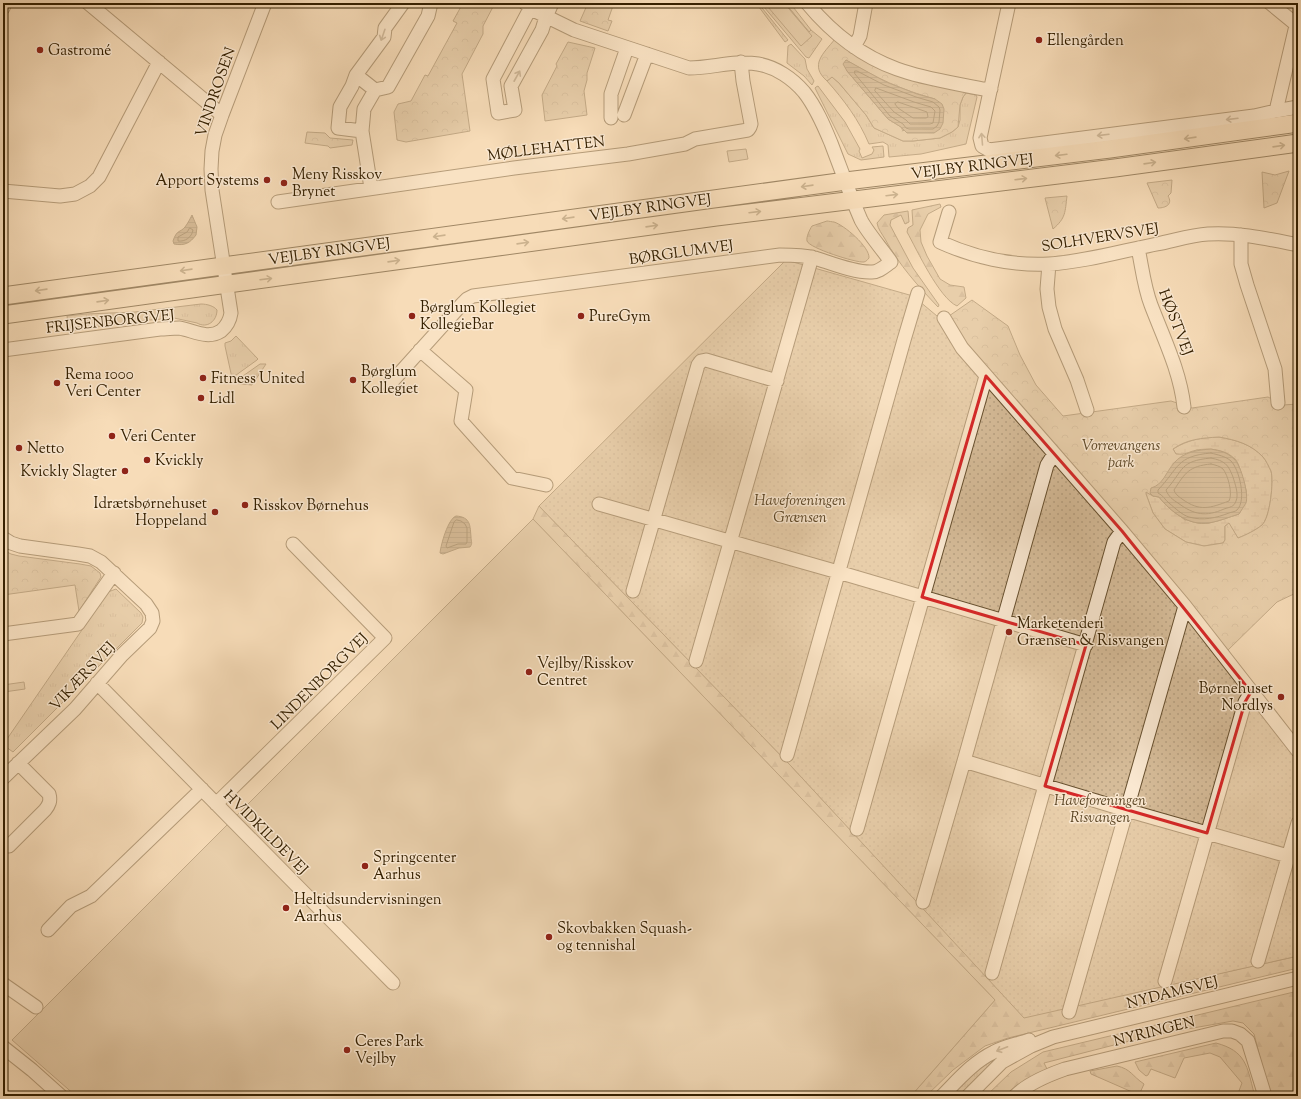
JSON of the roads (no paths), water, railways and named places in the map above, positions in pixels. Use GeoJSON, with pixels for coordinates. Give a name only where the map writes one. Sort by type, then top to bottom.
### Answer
{"type":"FeatureCollection","features":[{"type":"Feature","properties":{"kind":"main road","name":"VEJLBY RINGVEJ"},"geometry":{"type":"LineString","coordinates":[[3,296],[846,181],[1102,150],[1298,124]]}},
{"type":"Feature","properties":{"kind":"main road","name":"VEJLBY RINGVEJ"},"geometry":{"type":"LineString","coordinates":[[3,315],[708,218],[1298,143]]}},
{"type":"Feature","properties":{"kind":"street"},"geometry":{"type":"LineString","coordinates":[[3,8],[5,3]]}},
{"type":"Feature","properties":{"kind":"street"},"geometry":{"type":"LineString","coordinates":[[88,3],[222,115]]}},
{"type":"Feature","properties":{"kind":"street","name":"VINDROSEN"},"geometry":{"type":"LineString","coordinates":[[224,265],[212,190],[212,151],[215,135],[222,115],[265,3]]}},
{"type":"Feature","properties":{"kind":"street"},"geometry":{"type":"LineString","coordinates":[[362,131],[338,128],[340,107],[352,86],[356,75],[384,37],[385,28],[403,3]]}},
{"type":"Feature","properties":{"kind":"street"},"geometry":{"type":"LineString","coordinates":[[371,188],[362,131],[364,109],[375,90],[388,87],[428,16],[432,3]]}},
{"type":"Feature","properties":{"kind":"street"},"geometry":{"type":"LineString","coordinates":[[552,3],[546,17],[542,30],[511,86],[515,110],[498,113],[493,79],[530,5],[546,17],[574,30],[689,68],[703,68],[741,62],[760,64],[782,73],[805,92],[820,118],[853,199]]}},
{"type":"Feature","properties":{"kind":"street"},"geometry":{"type":"LineString","coordinates":[[807,3],[832,29],[854,47],[878,61],[898,69],[981,89],[991,89]]}},
{"type":"Feature","properties":{"kind":"street"},"geometry":{"type":"LineString","coordinates":[[854,47],[860,36],[866,3]]}},
{"type":"Feature","properties":{"kind":"street","name":"VEJLBY RINGVEJ"},"geometry":{"type":"LineString","coordinates":[[1009,3],[980,138],[982,146],[989,150],[1254,116],[1298,107]]}},
{"type":"Feature","properties":{"kind":"street"},"geometry":{"type":"LineString","coordinates":[[1270,3],[1298,25],[1295,30],[1276,111]]}},
{"type":"Feature","properties":{"kind":"street"},"geometry":{"type":"LineString","coordinates":[[627,48],[610,94],[617,116],[647,54]]}},
{"type":"Feature","properties":{"kind":"street"},"geometry":{"type":"LineString","coordinates":[[3,191],[60,196],[75,194],[90,186],[99,177],[159,62]]}},
{"type":"Feature","properties":{"kind":"street","name":"MØLLEHATTEN"},"geometry":{"type":"LineString","coordinates":[[278,202],[371,188],[628,154],[685,144],[695,139],[748,130],[750,128],[750,124],[741,62]]}},
{"type":"Feature","properties":{"kind":"street"},"geometry":{"type":"LineString","coordinates":[[356,75],[375,90]]}},
{"type":"Feature","properties":{"kind":"street","name":"BØRGLUMVEJ"},"geometry":{"type":"LineString","coordinates":[[389,385],[462,304],[469,297],[473,296],[766,256],[793,254],[812,257],[856,270],[873,272],[879,270],[891,262],[862,221],[853,199]]}},
{"type":"Feature","properties":{"kind":"street","name":"SOLHVERVSVEJ"},"geometry":{"type":"LineString","coordinates":[[950,212],[940,242],[956,250],[1002,261],[1023,264],[1049,264],[1074,261],[1207,234],[1241,234],[1298,245]]}},
{"type":"Feature","properties":{"kind":"street"},"geometry":{"type":"LineString","coordinates":[[1241,234],[1242,264],[1246,285],[1275,369],[1278,403]]}},
{"type":"Feature","properties":{"kind":"street","name":"HØSTVEJ"},"geometry":{"type":"LineString","coordinates":[[1138,248],[1150,303],[1176,368],[1183,395],[1184,407]]}},
{"type":"Feature","properties":{"kind":"street"},"geometry":{"type":"LineString","coordinates":[[696,661],[812,257]]}},
{"type":"Feature","properties":{"kind":"street"},"geometry":{"type":"LineString","coordinates":[[1049,264],[1047,289],[1049,307],[1056,329],[1088,410]]}},
{"type":"Feature","properties":{"kind":"street","name":"FRIJSENBORGVEJ"},"geometry":{"type":"LineString","coordinates":[[3,350],[160,329],[179,328],[210,335],[217,334],[230,320],[231,313],[224,265]]}},
{"type":"Feature","properties":{"kind":"street"},"geometry":{"type":"LineString","coordinates":[[787,755],[918,293]]}},
{"type":"Feature","properties":{"kind":"street"},"geometry":{"type":"LineString","coordinates":[[944,318],[962,348],[1122,531],[1185,606],[1298,751]]}},
{"type":"Feature","properties":{"kind":"street"},"geometry":{"type":"LineString","coordinates":[[420,350],[466,390],[460,421],[512,478],[546,485]]}},
{"type":"Feature","properties":{"kind":"street"},"geometry":{"type":"LineString","coordinates":[[634,591],[700,361],[706,360],[777,381]]}},
{"type":"Feature","properties":{"kind":"street"},"geometry":{"type":"LineString","coordinates":[[857,829],[986,376]]}},
{"type":"Feature","properties":{"kind":"street"},"geometry":{"type":"LineString","coordinates":[[923,902],[1047,465],[1054,454]]}},
{"type":"Feature","properties":{"kind":"street"},"geometry":{"type":"LineString","coordinates":[[599,504],[1086,645]]}},
{"type":"Feature","properties":{"kind":"street"},"geometry":{"type":"LineString","coordinates":[[992,974],[1114,542],[1122,531]]}},
{"type":"Feature","properties":{"kind":"street"},"geometry":{"type":"LineString","coordinates":[[3,538],[20,546],[90,556],[101,562],[114,573],[78,624],[3,634]]}},
{"type":"Feature","properties":{"kind":"street","name":"LINDENBORGVEJ"},"geometry":{"type":"LineString","coordinates":[[216,804],[385,638],[293,544]]}},
{"type":"Feature","properties":{"kind":"street","name":"VIKÆRSVEJ"},"geometry":{"type":"LineString","coordinates":[[4,774],[18,763],[75,709],[122,655],[151,626],[152,613],[146,604],[114,573]]}},
{"type":"Feature","properties":{"kind":"street"},"geometry":{"type":"LineString","coordinates":[[1069,1012],[1185,606]]}},
{"type":"Feature","properties":{"kind":"street","name":"HVIDKILDEVEJ"},"geometry":{"type":"LineString","coordinates":[[97,683],[393,983]]}},
{"type":"Feature","properties":{"kind":"street"},"geometry":{"type":"LineString","coordinates":[[1165,981],[1245,702],[1251,692]]}},
{"type":"Feature","properties":{"kind":"street"},"geometry":{"type":"LineString","coordinates":[[964,761],[1044,786],[1288,856]]}},
{"type":"Feature","properties":{"kind":"street"},"geometry":{"type":"LineString","coordinates":[[3,845],[9,846],[45,810],[50,799],[49,794],[18,763]]}},
{"type":"Feature","properties":{"kind":"street","name":"HVIDKILDEVEJ"},"geometry":{"type":"LineString","coordinates":[[48,930],[72,906],[91,896],[202,789]]}},
{"type":"Feature","properties":{"kind":"street"},"geometry":{"type":"LineString","coordinates":[[1258,961],[1298,823]]}},
{"type":"Feature","properties":{"kind":"street","name":"NYDAMSVEJ"},"geometry":{"type":"LineString","coordinates":[[1053,1038],[1298,978]]}},
{"type":"Feature","properties":{"kind":"street"},"geometry":{"type":"LineString","coordinates":[[3,984],[36,1007]]}},
{"type":"Feature","properties":{"kind":"street","name":"NYRINGEN"},"geometry":{"type":"LineString","coordinates":[[1015,1096],[1044,1077],[1065,1069],[1222,1031],[1232,1031],[1240,1034],[1248,1041],[1265,1096]]}},
{"type":"Feature","properties":{"kind":"street"},"geometry":{"type":"LineString","coordinates":[[942,1096],[975,1064],[996,1051],[1030,1040],[1053,1038]]}},
{"type":"Feature","properties":{"kind":"street"},"geometry":{"type":"LineString","coordinates":[[968,1096],[1002,1062],[1026,1049],[1053,1038]]}},
{"type":"Feature","properties":{"kind":"street"},"geometry":{"type":"LineString","coordinates":[[3,1047],[61,1096]]}},
{"type":"Feature","properties":{"kind":"water"},"geometry":{"type":"Polygon","coordinates":[[[846,60],[886,82],[935,99],[942,104],[944,109],[943,123],[940,129],[934,133],[907,133],[901,127],[888,119],[847,71],[843,64],[846,60]]]}},
{"type":"Feature","properties":{"kind":"water"},"geometry":{"type":"Polygon","coordinates":[[[192,215],[197,227],[196,235],[187,243],[181,245],[174,244],[173,241],[177,233],[185,227],[192,215]]]}},
{"type":"Feature","properties":{"kind":"water"},"geometry":{"type":"Polygon","coordinates":[[[1211,449],[1229,455],[1237,462],[1242,473],[1247,499],[1239,514],[1209,523],[1194,522],[1181,517],[1169,508],[1159,497],[1153,496],[1150,493],[1151,488],[1159,484],[1174,463],[1182,456],[1196,451],[1211,449]]]}},
{"type":"Feature","properties":{"kind":"water"},"geometry":{"type":"Polygon","coordinates":[[[456,516],[465,518],[469,523],[472,542],[470,547],[459,548],[443,554],[440,553],[443,538],[450,522],[456,516]]]}},
{"type":"Feature","properties":{"kind":"place","name":"Ellengården"},"geometry":{"type":"Point","coordinates":[1039,40]}},
{"type":"Feature","properties":{"kind":"place","name":"Gastromé"},"geometry":{"type":"Point","coordinates":[40,50]}},
{"type":"Feature","properties":{"kind":"place","name":"Apport Systems"},"geometry":{"type":"Point","coordinates":[267,180]}},
{"type":"Feature","properties":{"kind":"place","name":"Meny Risskov Brynet"},"geometry":{"type":"Point","coordinates":[284,183]}},
{"type":"Feature","properties":{"kind":"place","name":"Børglum Kollegiet KollegieBar"},"geometry":{"type":"Point","coordinates":[412,316]}},
{"type":"Feature","properties":{"kind":"place","name":"PureGym"},"geometry":{"type":"Point","coordinates":[581,316]}},
{"type":"Feature","properties":{"kind":"place","name":"Fitness United"},"geometry":{"type":"Point","coordinates":[203,378]}},
{"type":"Feature","properties":{"kind":"place","name":"Børglum Kollegiet"},"geometry":{"type":"Point","coordinates":[353,380]}},
{"type":"Feature","properties":{"kind":"place","name":"Rema 1000 Veri Center"},"geometry":{"type":"Point","coordinates":[57,383]}},
{"type":"Feature","properties":{"kind":"place","name":"Lidl"},"geometry":{"type":"Point","coordinates":[201,398]}},
{"type":"Feature","properties":{"kind":"place","name":"Veri Center"},"geometry":{"type":"Point","coordinates":[112,436]}},
{"type":"Feature","properties":{"kind":"place","name":"Netto"},"geometry":{"type":"Point","coordinates":[19,448]}},
{"type":"Feature","properties":{"kind":"place","name":"Kvickly"},"geometry":{"type":"Point","coordinates":[147,460]}},
{"type":"Feature","properties":{"kind":"place","name":"Kvickly Slagter"},"geometry":{"type":"Point","coordinates":[125,471]}},
{"type":"Feature","properties":{"kind":"place","name":"Risskov Børnehus"},"geometry":{"type":"Point","coordinates":[245,505]}},
{"type":"Feature","properties":{"kind":"place","name":"Idrætsbørnehuset Hoppeland"},"geometry":{"type":"Point","coordinates":[215,512]}},
{"type":"Feature","properties":{"kind":"place","name":"Marketenderi Grænsen & Risvangen"},"geometry":{"type":"Point","coordinates":[1009,632]}},
{"type":"Feature","properties":{"kind":"place","name":"Vejlby/Risskov Centret"},"geometry":{"type":"Point","coordinates":[529,672]}},
{"type":"Feature","properties":{"kind":"place","name":"Børnehuset Nordlys"},"geometry":{"type":"Point","coordinates":[1281,697]}},
{"type":"Feature","properties":{"kind":"place","name":"Springcenter Aarhus"},"geometry":{"type":"Point","coordinates":[365,866]}},
{"type":"Feature","properties":{"kind":"place","name":"Heltidsundervisningen Aarhus"},"geometry":{"type":"Point","coordinates":[286,908]}},
{"type":"Feature","properties":{"kind":"place","name":"Skovbakken Squash- og tennishal"},"geometry":{"type":"Point","coordinates":[549,937]}},
{"type":"Feature","properties":{"kind":"place","name":"Ceres Park Vejlby"},"geometry":{"type":"Point","coordinates":[347,1050]}},
{"type":"Feature","properties":{"kind":"park label","name":"Vorrevangens park"},"geometry":{"type":"Point","coordinates":[1121,454]}},
{"type":"Feature","properties":{"kind":"park label","name":"Haveforeningen Grænsen"},"geometry":{"type":"Point","coordinates":[800,508]}},
{"type":"Feature","properties":{"kind":"park label","name":"Haveforeningen Risvangen"},"geometry":{"type":"Point","coordinates":[1100,808]}}]}
